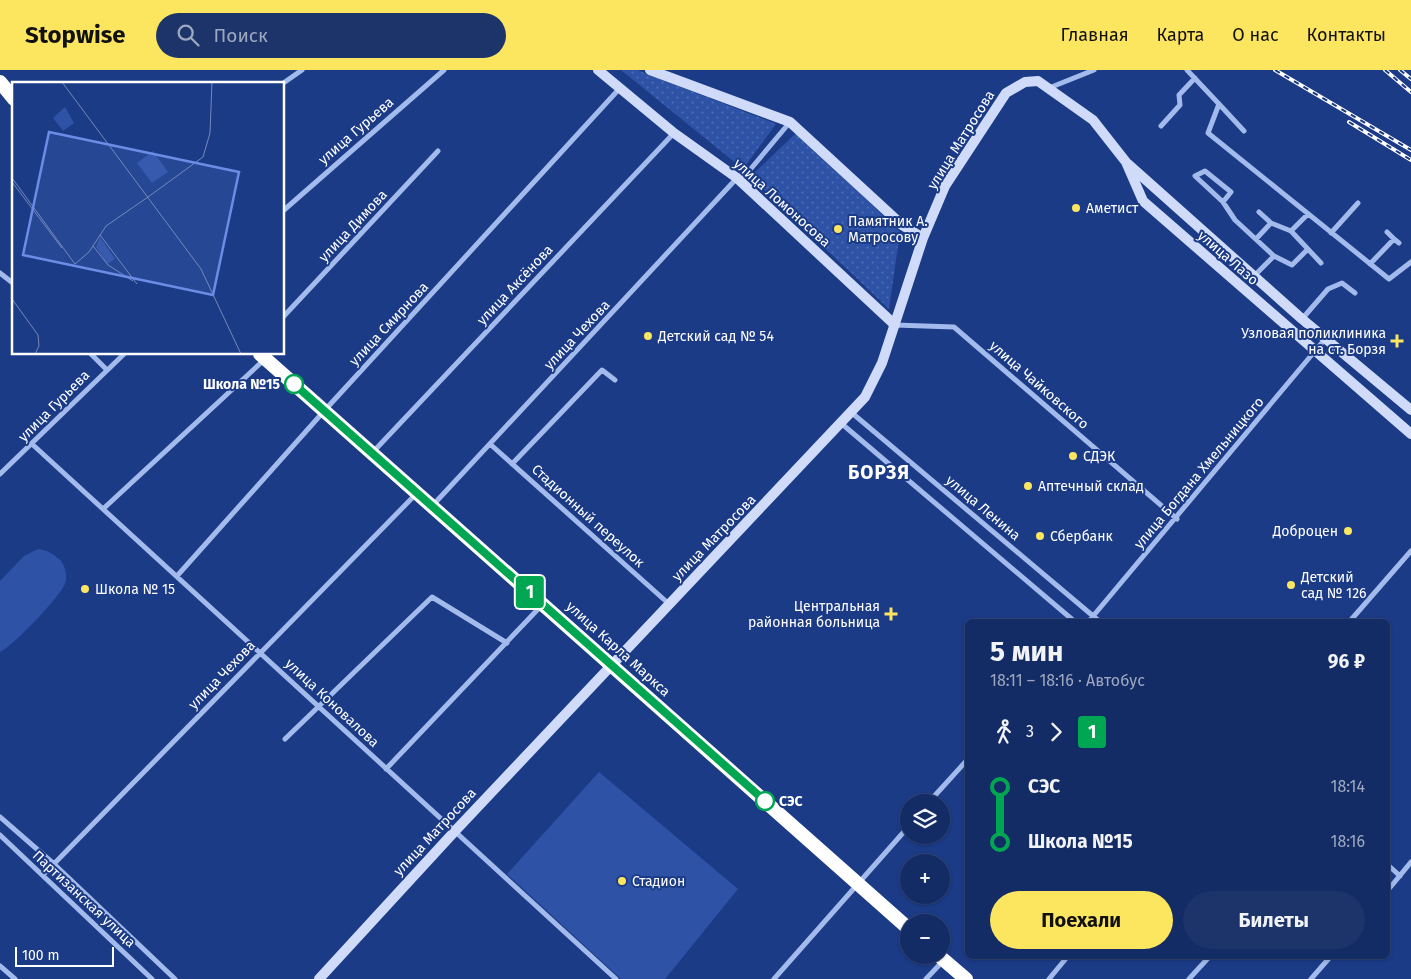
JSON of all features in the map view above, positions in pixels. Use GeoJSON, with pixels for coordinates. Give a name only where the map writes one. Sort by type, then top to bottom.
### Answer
{"type":"FeatureCollection","features":[{"type":"Feature","properties":{"kind":"highway"},"geometry":{"type":"LineString","coordinates":[[0,82],[12,97]]}},
{"type":"Feature","properties":{"kind":"highway","name":"улица Карла Маркса"},"geometry":{"type":"LineString","coordinates":[[262,356],[373,452],[900,921]]}},
{"type":"Feature","properties":{"kind":"highway"},"geometry":{"type":"LineString","coordinates":[[948,964],[966,979]]}},
{"type":"Feature","properties":{"kind":"street"},"geometry":{"type":"LineString","coordinates":[[285,82],[302,70]]}},
{"type":"Feature","properties":{"kind":"street","name":"улица Гурьева"},"geometry":{"type":"LineString","coordinates":[[285,209],[444,70]]}},
{"type":"Feature","properties":{"kind":"street","name":"улица Ломоносова"},"geometry":{"type":"LineString","coordinates":[[598,70],[674,133],[737,178],[895,324]]}},
{"type":"Feature","properties":{"kind":"street"},"geometry":{"type":"LineString","coordinates":[[650,70],[790,122],[902,225],[923,238]]}},
{"type":"Feature","properties":{"kind":"street"},"geometry":{"type":"LineString","coordinates":[[1049,88],[1094,70]]}},
{"type":"Feature","properties":{"kind":"street"},"geometry":{"type":"LineString","coordinates":[[1187,70],[1244,131]]}},
{"type":"Feature","properties":{"kind":"street"},"geometry":{"type":"LineString","coordinates":[[1161,126],[1180,105],[1179,95],[1195,78]]}},
{"type":"Feature","properties":{"kind":"street","name":"улица Матросова"},"geometry":{"type":"LineString","coordinates":[[320,979],[455,831],[852,413],[865,397],[876,378],[923,238],[945,186],[1006,93],[1024,82],[1038,81],[1049,88]]}},
{"type":"Feature","properties":{"kind":"street","name":"улица Смирнова"},"geometry":{"type":"LineString","coordinates":[[177,576],[325,410],[620,88]]}},
{"type":"Feature","properties":{"kind":"street","name":"улица Лазо"},"geometry":{"type":"LineString","coordinates":[[1049,88],[1093,120],[1126,162],[1143,202],[1411,434]]}},
{"type":"Feature","properties":{"kind":"street"},"geometry":{"type":"LineString","coordinates":[[1219,104],[1208,133],[1389,279],[1411,262]]}},
{"type":"Feature","properties":{"kind":"street","name":"улица Чехова"},"geometry":{"type":"LineString","coordinates":[[432,505],[737,178],[749,171],[790,122]]}},
{"type":"Feature","properties":{"kind":"street","name":"улица Аксёнова"},"geometry":{"type":"LineString","coordinates":[[373,452],[674,133]]}},
{"type":"Feature","properties":{"kind":"street","name":"улица Димова"},"geometry":{"type":"LineString","coordinates":[[285,315],[438,151]]}},
{"type":"Feature","properties":{"kind":"street"},"geometry":{"type":"LineString","coordinates":[[1126,162],[1302,319],[1411,410]]}},
{"type":"Feature","properties":{"kind":"street"},"geometry":{"type":"LineString","coordinates":[[1223,202],[1231,192],[1205,170],[1195,176],[1223,202],[1236,220],[1274,256],[1292,265],[1307,250]]}},
{"type":"Feature","properties":{"kind":"street"},"geometry":{"type":"LineString","coordinates":[[1332,233],[1358,203]]}},
{"type":"Feature","properties":{"kind":"street"},"geometry":{"type":"LineString","coordinates":[[1259,212],[1271,223],[1291,231],[1321,263]]}},
{"type":"Feature","properties":{"kind":"street"},"geometry":{"type":"LineString","coordinates":[[1291,231],[1308,214]]}},
{"type":"Feature","properties":{"kind":"street"},"geometry":{"type":"LineString","coordinates":[[1256,240],[1271,223]]}},
{"type":"Feature","properties":{"kind":"street"},"geometry":{"type":"LineString","coordinates":[[1387,232],[1399,243]]}},
{"type":"Feature","properties":{"kind":"street"},"geometry":{"type":"LineString","coordinates":[[1370,264],[1394,239]]}},
{"type":"Feature","properties":{"kind":"street","name":"улица Лазо"},"geometry":{"type":"LineString","coordinates":[[1254,276],[1274,256]]}},
{"type":"Feature","properties":{"kind":"street"},"geometry":{"type":"LineString","coordinates":[[0,273],[12,282]]}},
{"type":"Feature","properties":{"kind":"street"},"geometry":{"type":"LineString","coordinates":[[1302,319],[1328,289],[1342,283],[1355,293]]}},
{"type":"Feature","properties":{"kind":"street","name":"улица Чайковского"},"geometry":{"type":"LineString","coordinates":[[895,324],[954,327],[1177,519]]}},
{"type":"Feature","properties":{"kind":"street","name":"улица Богдана Хмельницкого"},"geometry":{"type":"LineString","coordinates":[[1092,619],[1325,339]]}},
{"type":"Feature","properties":{"kind":"street"},"geometry":{"type":"LineString","coordinates":[[92,355],[107,370]]}},
{"type":"Feature","properties":{"kind":"street","name":"улица Гурьева"},"geometry":{"type":"LineString","coordinates":[[0,474],[123,355]]}},
{"type":"Feature","properties":{"kind":"street"},"geometry":{"type":"LineString","coordinates":[[103,509],[262,356]]}},
{"type":"Feature","properties":{"kind":"street"},"geometry":{"type":"LineString","coordinates":[[512,464],[602,370],[614,380]]}},
{"type":"Feature","properties":{"kind":"street","name":"улица Ленина"},"geometry":{"type":"LineString","coordinates":[[852,413],[1092,619]]}},
{"type":"Feature","properties":{"kind":"street","name":"улица Ленина"},"geometry":{"type":"LineString","coordinates":[[842,424],[1072,619]]}},
{"type":"Feature","properties":{"kind":"street","name":"улица Коновалова"},"geometry":{"type":"LineString","coordinates":[[32,444],[616,979]]}},
{"type":"Feature","properties":{"kind":"street","name":"Стадионный переулок"},"geometry":{"type":"LineString","coordinates":[[490,444],[670,605]]}},
{"type":"Feature","properties":{"kind":"street","name":"улица Чехова"},"geometry":{"type":"LineString","coordinates":[[43,875],[418,492]]}},
{"type":"Feature","properties":{"kind":"street"},"geometry":{"type":"LineString","coordinates":[[1352,619],[1411,551]]}},
{"type":"Feature","properties":{"kind":"street"},"geometry":{"type":"LineString","coordinates":[[285,739],[432,597],[507,643]]}},
{"type":"Feature","properties":{"kind":"street"},"geometry":{"type":"LineString","coordinates":[[386,769],[543,604]]}},
{"type":"Feature","properties":{"kind":"street"},"geometry":{"type":"LineString","coordinates":[[937,794],[965,762]]}},
{"type":"Feature","properties":{"kind":"street"},"geometry":{"type":"LineString","coordinates":[[0,817],[54,864],[175,979]]}},
{"type":"Feature","properties":{"kind":"street","name":"Партизанская улица"},"geometry":{"type":"LineString","coordinates":[[0,835],[152,979]]}},
{"type":"Feature","properties":{"kind":"street"},"geometry":{"type":"LineString","coordinates":[[774,979],[900,836]]}},
{"type":"Feature","properties":{"kind":"street"},"geometry":{"type":"LineString","coordinates":[[1390,887],[1411,862]]}},
{"type":"Feature","properties":{"kind":"street"},"geometry":{"type":"LineString","coordinates":[[1390,868],[1400,876]]}},
{"type":"Feature","properties":{"kind":"street"},"geometry":{"type":"LineString","coordinates":[[1049,979],[1066,959]]}},
{"type":"Feature","properties":{"kind":"street"},"geometry":{"type":"LineString","coordinates":[[1189,979],[1207,959]]}},
{"type":"Feature","properties":{"kind":"street"},"geometry":{"type":"LineString","coordinates":[[1311,979],[1328,959]]}},
{"type":"Feature","properties":{"kind":"street"},"geometry":{"type":"LineString","coordinates":[[926,979],[937,964]]}},
{"type":"Feature","properties":{"kind":"street"},"geometry":{"type":"LineString","coordinates":[[0,966],[14,979]]}},
{"type":"Feature","properties":{"kind":"shaded area"},"geometry":{"type":"Polygon","coordinates":[[[621,70],[637,70],[776,124],[743,169],[621,70]]]}},
{"type":"Feature","properties":{"kind":"shaded area"},"geometry":{"type":"Polygon","coordinates":[[[797,132],[900,232],[889,309],[750,177],[797,132]]]}},
{"type":"Feature","properties":{"kind":"shaded area"},"geometry":{"type":"Polygon","coordinates":[[[38,549],[49,552],[61,561],[66,574],[65,584],[54,600],[35,621],[15,641],[0,652],[0,581],[24,556],[38,549]]]}},
{"type":"Feature","properties":{"kind":"shaded area","name":"Стадион"},"geometry":{"type":"Polygon","coordinates":[[[599,772],[738,889],[665,979],[621,979],[507,874],[599,772]]]}},
{"type":"Feature","properties":{"kind":"railway"},"geometry":{"type":"LineString","coordinates":[[1275,70],[1411,150]]}},
{"type":"Feature","properties":{"kind":"railway"},"geometry":{"type":"LineString","coordinates":[[1385,70],[1411,92]]}},
{"type":"Feature","properties":{"kind":"railway"},"geometry":{"type":"LineString","coordinates":[[1400,70],[1411,79]]}},
{"type":"Feature","properties":{"kind":"railway"},"geometry":{"type":"LineString","coordinates":[[1349,122],[1411,160]]}},
{"type":"Feature","properties":{"kind":"bus line","name":"1"},"geometry":{"type":"LineString","coordinates":[[294,384],[765,801]]}},
{"type":"Feature","properties":{"kind":"place","name":"Аметист"},"geometry":{"type":"Point","coordinates":[1076,208]}},
{"type":"Feature","properties":{"kind":"place","name":"Памятник А. Матросову"},"geometry":{"type":"Point","coordinates":[838,229]}},
{"type":"Feature","properties":{"kind":"place","name":"Детский сад № 54"},"geometry":{"type":"Point","coordinates":[648,336]}},
{"type":"Feature","properties":{"kind":"place","name":"Узловая поликлиника на ст. Борзя"},"geometry":{"type":"Point","coordinates":[1397,341]}},
{"type":"Feature","properties":{"kind":"place","name":"Школа №15"},"geometry":{"type":"Point","coordinates":[294,384]}},
{"type":"Feature","properties":{"kind":"place","name":"СДЭК"},"geometry":{"type":"Point","coordinates":[1073,456]}},
{"type":"Feature","properties":{"kind":"place","name":"Аптечный склад"},"geometry":{"type":"Point","coordinates":[1028,486]}},
{"type":"Feature","properties":{"kind":"place","name":"Доброцен"},"geometry":{"type":"Point","coordinates":[1348,531]}},
{"type":"Feature","properties":{"kind":"place","name":"Сбербанк"},"geometry":{"type":"Point","coordinates":[1040,536]}},
{"type":"Feature","properties":{"kind":"place","name":"Детский сад № 126"},"geometry":{"type":"Point","coordinates":[1291,585]}},
{"type":"Feature","properties":{"kind":"place","name":"Школа № 15"},"geometry":{"type":"Point","coordinates":[85,589]}},
{"type":"Feature","properties":{"kind":"place","name":"Центральная районная больница"},"geometry":{"type":"Point","coordinates":[891,614]}},
{"type":"Feature","properties":{"kind":"place","name":"СЭС"},"geometry":{"type":"Point","coordinates":[765,801]}},
{"type":"Feature","properties":{"kind":"place","name":"Стадион"},"geometry":{"type":"Point","coordinates":[622,881]}},
{"type":"Feature","properties":{"kind":"district","name":"БОРЗЯ"},"geometry":{"type":"Point","coordinates":[879,472]}}]}
